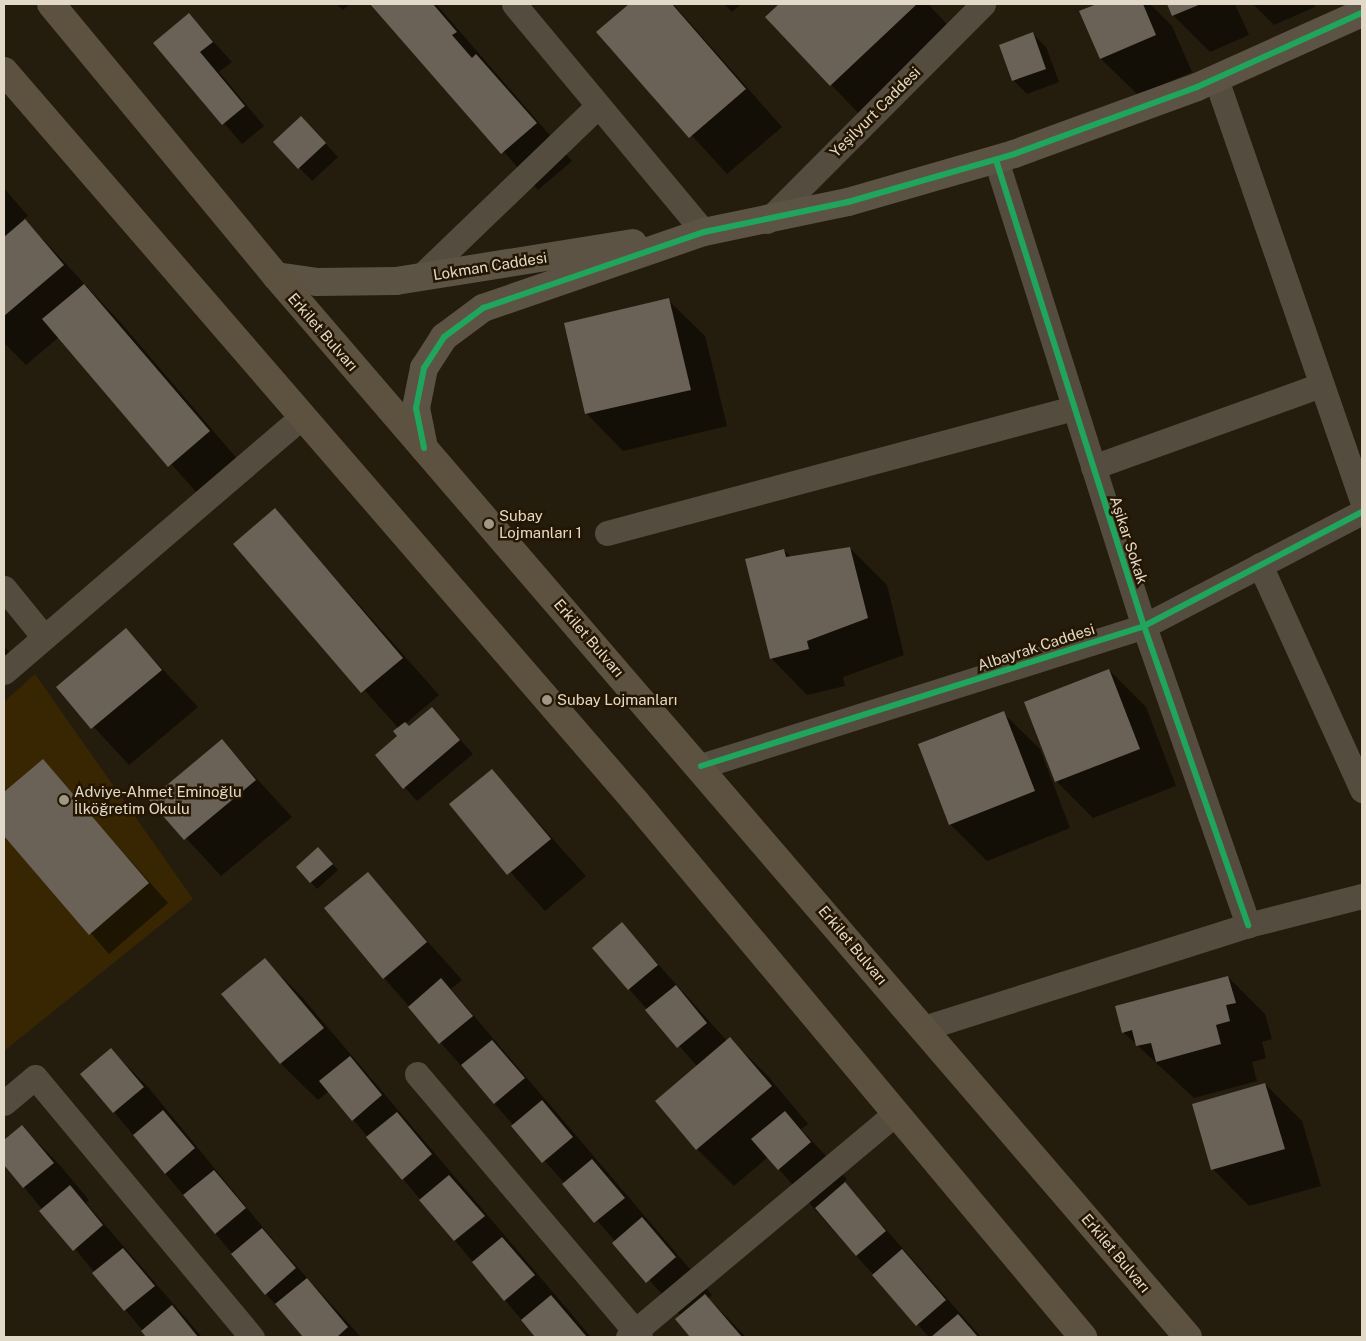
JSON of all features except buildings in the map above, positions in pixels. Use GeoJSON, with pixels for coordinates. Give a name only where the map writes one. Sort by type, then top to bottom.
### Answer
{"type":"FeatureCollection","features":[{"type":"Feature","properties":{"kind":"main road","name":"Erkilet Bulvarı"},"geometry":{"type":"LineString","coordinates":[[51,4],[276,276],[701,766],[1188,1337]]}},
{"type":"Feature","properties":{"kind":"main road"},"geometry":{"type":"LineString","coordinates":[[4,71],[635,801],[1083,1337]]}},
{"type":"Feature","properties":{"kind":"street","name":"Yeşilyurt Caddesi"},"geometry":{"type":"LineString","coordinates":[[767,220],[983,4]]}},
{"type":"Feature","properties":{"kind":"street"},"geometry":{"type":"LineString","coordinates":[[516,5],[704,232]]}},
{"type":"Feature","properties":{"kind":"street"},"geometry":{"type":"LineString","coordinates":[[424,448],[416,408],[419,388],[434,350],[456,326],[483,308],[704,232],[767,220],[996,160],[1216,79],[1362,13]]}},
{"type":"Feature","properties":{"kind":"street"},"geometry":{"type":"LineString","coordinates":[[1216,79],[1362,500]]}},
{"type":"Feature","properties":{"kind":"street"},"geometry":{"type":"LineString","coordinates":[[420,277],[598,106]]}},
{"type":"Feature","properties":{"kind":"street","name":"Aşikar Sokak"},"geometry":{"type":"LineString","coordinates":[[996,160],[1144,626],[1248,925]]}},
{"type":"Feature","properties":{"kind":"street","name":"Lokman Caddesi"},"geometry":{"type":"LineString","coordinates":[[276,276],[358,283],[420,277],[704,232]]}},
{"type":"Feature","properties":{"kind":"street"},"geometry":{"type":"LineString","coordinates":[[1093,467],[1322,386]]}},
{"type":"Feature","properties":{"kind":"street"},"geometry":{"type":"LineString","coordinates":[[607,533],[1074,408]]}},
{"type":"Feature","properties":{"kind":"street"},"geometry":{"type":"LineString","coordinates":[[4,672],[302,417]]}},
{"type":"Feature","properties":{"kind":"street","name":"Albayrak Caddesi"},"geometry":{"type":"LineString","coordinates":[[701,766],[1144,626],[1362,512]]}},
{"type":"Feature","properties":{"kind":"street"},"geometry":{"type":"LineString","coordinates":[[1260,565],[1362,790]]}},
{"type":"Feature","properties":{"kind":"street"},"geometry":{"type":"LineString","coordinates":[[4,588],[44,637]]}},
{"type":"Feature","properties":{"kind":"street"},"geometry":{"type":"LineString","coordinates":[[924,1028],[1248,925],[1362,896]]}},
{"type":"Feature","properties":{"kind":"street"},"geometry":{"type":"LineString","coordinates":[[417,1074],[634,1335],[895,1114]]}},
{"type":"Feature","properties":{"kind":"street"},"geometry":{"type":"LineString","coordinates":[[4,1104],[35,1078],[252,1337]]}},
{"type":"Feature","properties":{"kind":"shaded area","name":"Adviye-Ahmet Eminoğlu İlköğretim Okulu"},"geometry":{"type":"Polygon","coordinates":[[[35,674],[193,899],[4,1051],[4,702],[35,674]]]}},
{"type":"Feature","properties":{"kind":"cycle path"},"geometry":{"type":"LineString","coordinates":[[424,448],[416,408],[424,368],[444,337],[483,308],[704,232],[848,202],[1014,154],[1197,87],[1362,13]]}},
{"type":"Feature","properties":{"kind":"cycle path"},"geometry":{"type":"LineString","coordinates":[[996,160],[1144,626],[1248,925]]}},
{"type":"Feature","properties":{"kind":"cycle path"},"geometry":{"type":"LineString","coordinates":[[701,766],[1144,626],[1362,512]]}},
{"type":"Feature","properties":{"kind":"place","name":"Subay Lojmanları 1"},"geometry":{"type":"Point","coordinates":[489,524]}},
{"type":"Feature","properties":{"kind":"place","name":"Subay Lojmanları"},"geometry":{"type":"Point","coordinates":[547,700]}},
{"type":"Feature","properties":{"kind":"place","name":"Adviye-Ahmet Eminoğlu İlköğretim Okulu"},"geometry":{"type":"Point","coordinates":[64,800]}}]}
